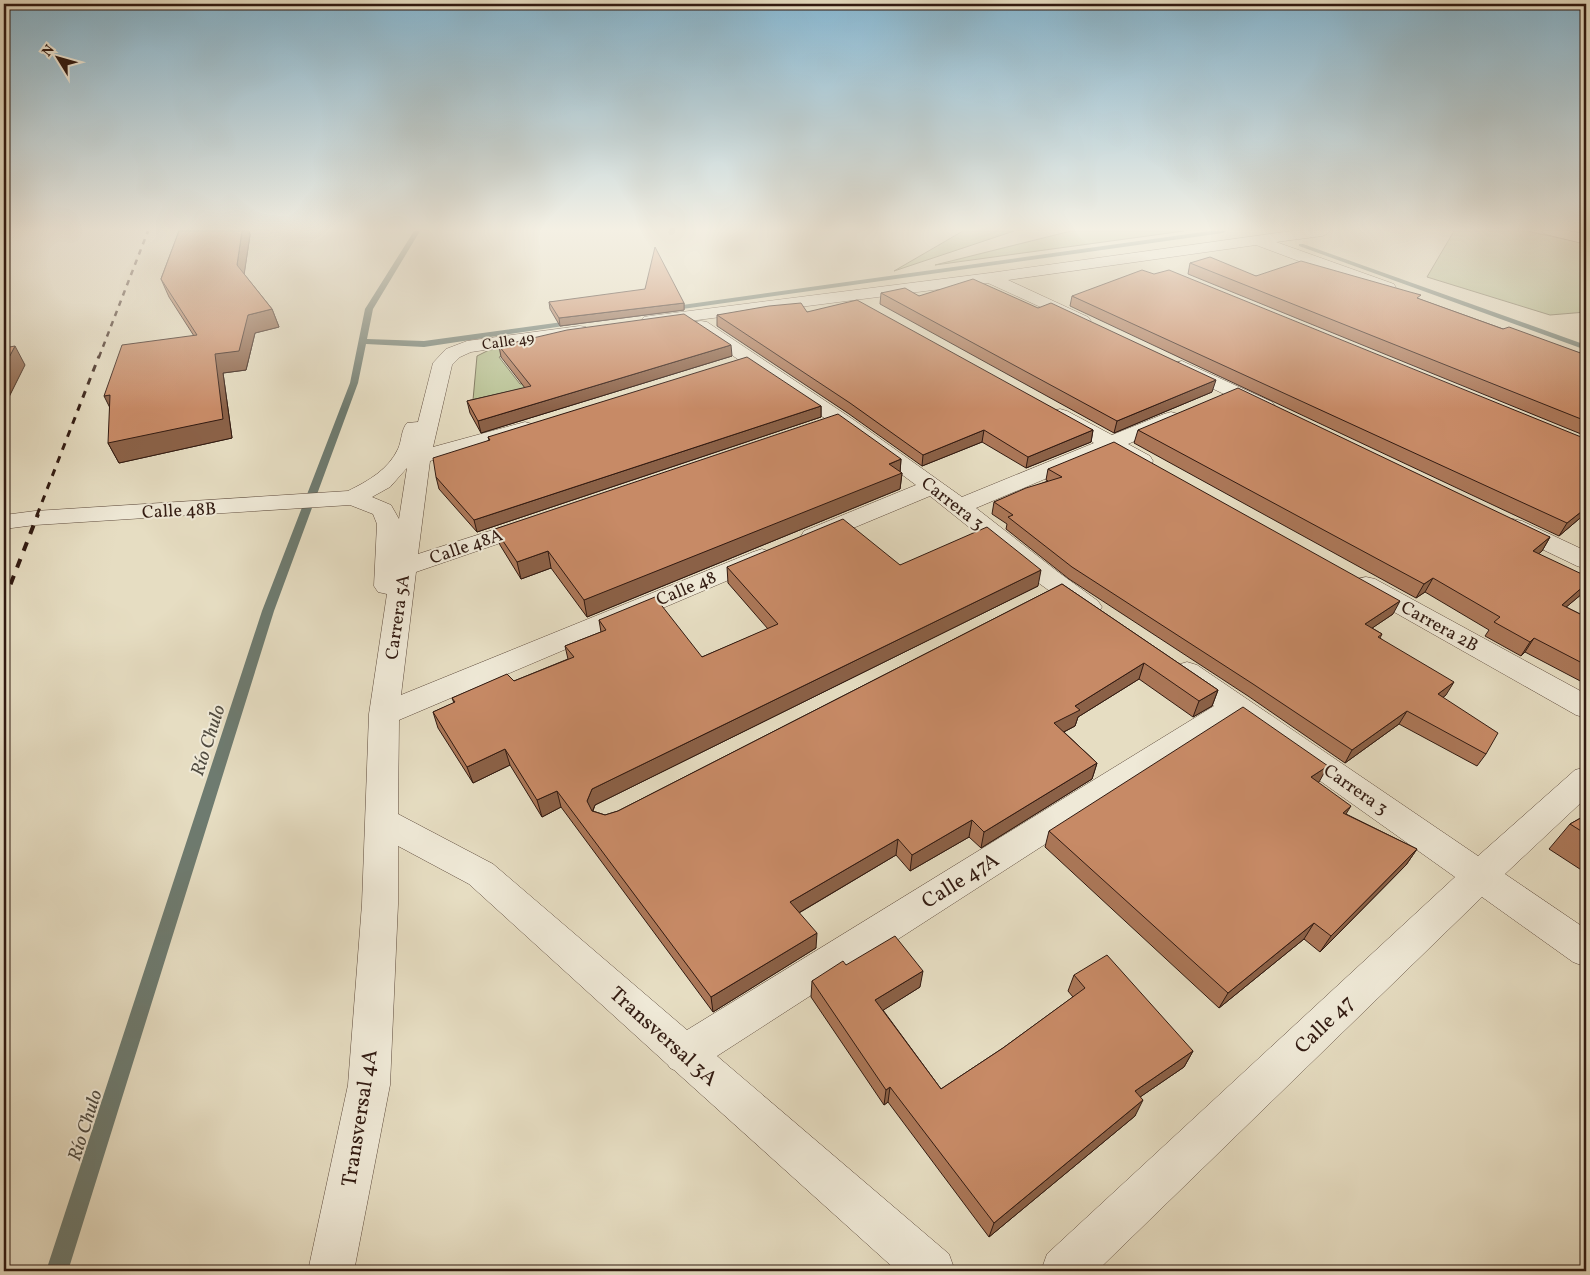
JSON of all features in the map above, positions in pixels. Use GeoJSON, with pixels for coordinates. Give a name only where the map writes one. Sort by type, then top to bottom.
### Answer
{"type":"FeatureCollection","features":[{"type":"Feature","properties":{"kind":"street"},"geometry":{"type":"LineString","coordinates":[[629,324],[892,290]]}},
{"type":"Feature","properties":{"kind":"street"},"geometry":{"type":"LineString","coordinates":[[1017,290],[1099,329]]}},
{"type":"Feature","properties":{"kind":"street"},"geometry":{"type":"LineString","coordinates":[[1392,290],[1402,294]]}},
{"type":"Feature","properties":{"kind":"street"},"geometry":{"type":"LineString","coordinates":[[849,296],[883,315]]}},
{"type":"Feature","properties":{"kind":"street","name":"Carrera 3"},"geometry":{"type":"LineString","coordinates":[[687,316],[841,420],[933,486],[1059,587],[1113,623]]}},
{"type":"Feature","properties":{"kind":"street","name":"Calle 49"},"geometry":{"type":"LineString","coordinates":[[442,364],[453,354],[467,347],[601,328]]}},
{"type":"Feature","properties":{"kind":"street"},"geometry":{"type":"LineString","coordinates":[[1162,358],[1278,413]]}},
{"type":"Feature","properties":{"kind":"street"},"geometry":{"type":"LineString","coordinates":[[722,368],[750,359]]}},
{"type":"Feature","properties":{"kind":"street","name":"Carrera 5A"},"geometry":{"type":"LineString","coordinates":[[380,904],[384,714],[420,457],[442,364]]}},
{"type":"Feature","properties":{"kind":"street","name":"Calle 48B"},"geometry":{"type":"LineString","coordinates":[[4,522],[35,518],[354,498],[382,482],[397,467],[409,448],[418,409],[432,375],[442,364]]}},
{"type":"Feature","properties":{"kind":"street"},"geometry":{"type":"LineString","coordinates":[[959,507],[1234,392]]}},
{"type":"Feature","properties":{"kind":"street"},"geometry":{"type":"LineString","coordinates":[[1044,406],[1163,472]]}},
{"type":"Feature","properties":{"kind":"street"},"geometry":{"type":"LineString","coordinates":[[813,430],[841,420]]}},
{"type":"Feature","properties":{"kind":"street"},"geometry":{"type":"LineString","coordinates":[[420,457],[477,443],[543,423]]}},
{"type":"Feature","properties":{"kind":"street","name":"Calle 48"},"geometry":{"type":"LineString","coordinates":[[384,714],[933,486]]}},
{"type":"Feature","properties":{"kind":"street","name":"Calle 48B"},"geometry":{"type":"LineString","coordinates":[[354,498],[383,510],[389,524],[386,578],[393,640]]}},
{"type":"Feature","properties":{"kind":"street","name":"Calle 48A"},"geometry":{"type":"LineString","coordinates":[[404,567],[553,517]]}},
{"type":"Feature","properties":{"kind":"street"},"geometry":{"type":"LineString","coordinates":[[1498,518],[1586,561]]}},
{"type":"Feature","properties":{"kind":"street","name":"Carrera 2B"},"geometry":{"type":"LineString","coordinates":[[1344,573],[1586,707]]}},
{"type":"Feature","properties":{"kind":"street"},"geometry":{"type":"LineString","coordinates":[[1033,600],[1059,587]]}},
{"type":"Feature","properties":{"kind":"street","name":"Carrera 3"},"geometry":{"type":"LineString","coordinates":[[1167,659],[1586,950]]}},
{"type":"Feature","properties":{"kind":"street","name":"Calle 47A"},"geometry":{"type":"LineString","coordinates":[[684,1054],[1237,706]]}},
{"type":"Feature","properties":{"kind":"street","name":"Calle 47"},"geometry":{"type":"LineString","coordinates":[[1064,1271],[1480,876],[1586,779]]}},
{"type":"Feature","properties":{"kind":"street","name":"Transversal 3A"},"geometry":{"type":"LineString","coordinates":[[382,821],[482,874],[932,1271]]}},
{"type":"Feature","properties":{"kind":"street","name":"Transversal 4A"},"geometry":{"type":"LineString","coordinates":[[331,1271],[369,1085],[380,904]]}},
{"type":"Feature","properties":{"kind":"green space"},"geometry":{"type":"Polygon","coordinates":[[[1471,290],[1586,290],[1586,312],[1550,315],[1471,290]]]}},
{"type":"Feature","properties":{"kind":"green space"},"geometry":{"type":"Polygon","coordinates":[[[528,345],[540,347],[499,357],[520,384],[541,379],[551,393],[472,411],[477,356],[489,350],[528,345]]]}},
{"type":"Feature","properties":{"kind":"building"},"geometry":{"type":"Polygon","coordinates":[[[168,290],[257,290],[272,309],[248,315],[239,351],[215,354],[223,419],[108,443],[110,395],[104,396],[122,345],[197,335],[168,290]]]}},
{"type":"Feature","properties":{"kind":"building"},"geometry":{"type":"Polygon","coordinates":[[[634,290],[678,290],[684,303],[559,318],[549,302],[634,290]]]}},
{"type":"Feature","properties":{"kind":"building"},"geometry":{"type":"Polygon","coordinates":[[[909,290],[919,296],[936,290],[999,290],[1038,308],[1051,303],[1216,380],[1117,421],[881,293],[909,290]]]}},
{"type":"Feature","properties":{"kind":"building"},"geometry":{"type":"Polygon","coordinates":[[[1087,290],[1220,290],[1586,439],[1586,508],[1567,523],[1072,296],[1087,290]]]}},
{"type":"Feature","properties":{"kind":"building"},"geometry":{"type":"Polygon","coordinates":[[[1259,290],[1405,290],[1421,295],[1417,298],[1503,329],[1509,327],[1586,355],[1586,421],[1259,290]]]}},
{"type":"Feature","properties":{"kind":"building"},"geometry":{"type":"Polygon","coordinates":[[[857,300],[1093,430],[1028,457],[984,430],[923,455],[850,403],[717,315],[769,306],[801,303],[807,312],[857,300]]]}},
{"type":"Feature","properties":{"kind":"building"},"geometry":{"type":"Polygon","coordinates":[[[684,314],[731,345],[478,421],[467,401],[531,386],[499,346],[567,330],[684,314]]]}},
{"type":"Feature","properties":{"kind":"building"},"geometry":{"type":"Polygon","coordinates":[[[15,346],[4,367],[4,348],[15,346]]]}},
{"type":"Feature","properties":{"kind":"building"},"geometry":{"type":"Polygon","coordinates":[[[747,357],[821,406],[474,520],[436,477],[433,458],[490,440],[488,437],[747,357]]]}},
{"type":"Feature","properties":{"kind":"building"},"geometry":{"type":"Polygon","coordinates":[[[1238,388],[1550,537],[1533,551],[1586,576],[1586,584],[1562,605],[1586,617],[1586,665],[1534,638],[1530,642],[1494,622],[1500,617],[1433,578],[1424,584],[1138,430],[1238,388]]]}},
{"type":"Feature","properties":{"kind":"building"},"geometry":{"type":"Polygon","coordinates":[[[838,414],[901,459],[889,464],[902,473],[584,600],[548,551],[517,562],[495,529],[838,414]]]}},
{"type":"Feature","properties":{"kind":"building"},"geometry":{"type":"Polygon","coordinates":[[[1114,442],[1400,601],[1365,624],[1382,634],[1378,637],[1454,682],[1438,694],[1498,733],[1486,754],[1407,711],[1352,750],[1072,567],[1008,517],[1013,515],[994,502],[1026,488],[1062,477],[1048,469],[1114,442]]]}},
{"type":"Feature","properties":{"kind":"building"},"geometry":{"type":"Polygon","coordinates":[[[843,519],[900,565],[987,527],[1041,570],[592,789],[587,801],[592,811],[605,815],[618,811],[1062,584],[1218,690],[1199,701],[1144,663],[1075,706],[1080,710],[1054,723],[1097,763],[984,832],[972,820],[912,855],[898,839],[790,902],[817,933],[711,997],[557,791],[537,800],[505,749],[467,767],[433,712],[455,702],[452,698],[507,674],[514,681],[574,657],[565,646],[606,630],[599,620],[655,597],[702,657],[778,624],[727,567],[843,519]]]}},
{"type":"Feature","properties":{"kind":"building"},"geometry":{"type":"Polygon","coordinates":[[[1243,707],[1328,766],[1311,777],[1351,806],[1343,813],[1417,849],[1331,936],[1314,923],[1228,993],[1049,831],[1243,707]]]}},
{"type":"Feature","properties":{"kind":"building"},"geometry":{"type":"Polygon","coordinates":[[[1586,815],[1586,834],[1570,824],[1586,815]]]}},
{"type":"Feature","properties":{"kind":"building"},"geometry":{"type":"Polygon","coordinates":[[[895,936],[923,971],[875,1000],[941,1089],[1003,1048],[1085,988],[1074,975],[1107,955],[1193,1051],[1135,1091],[1143,1100],[994,1223],[890,1087],[886,1090],[812,981],[843,961],[846,965],[895,936]]]}},
{"type":"Feature","properties":{"kind":"waterway","name":"Río Chulo"},"geometry":{"type":"LineString","coordinates":[[57,1271],[268,611],[354,383],[369,309],[380,290]]}},
{"type":"Feature","properties":{"kind":"waterway"},"geometry":{"type":"LineString","coordinates":[[668,309],[800,290]]}},
{"type":"Feature","properties":{"kind":"waterway"},"geometry":{"type":"LineString","coordinates":[[1427,290],[1586,348]]}},
{"type":"Feature","properties":{"kind":"waterway"},"geometry":{"type":"LineString","coordinates":[[363,341],[424,344],[577,322]]}},
{"type":"Feature","properties":{"kind":"railway"},"geometry":{"type":"LineString","coordinates":[[99,357],[125,290]]}},
{"type":"Feature","properties":{"kind":"railway"},"geometry":{"type":"LineString","coordinates":[[37,515],[99,356]]}},
{"type":"Feature","properties":{"kind":"railway"},"geometry":{"type":"LineString","coordinates":[[4,601],[38,514]]}}]}
